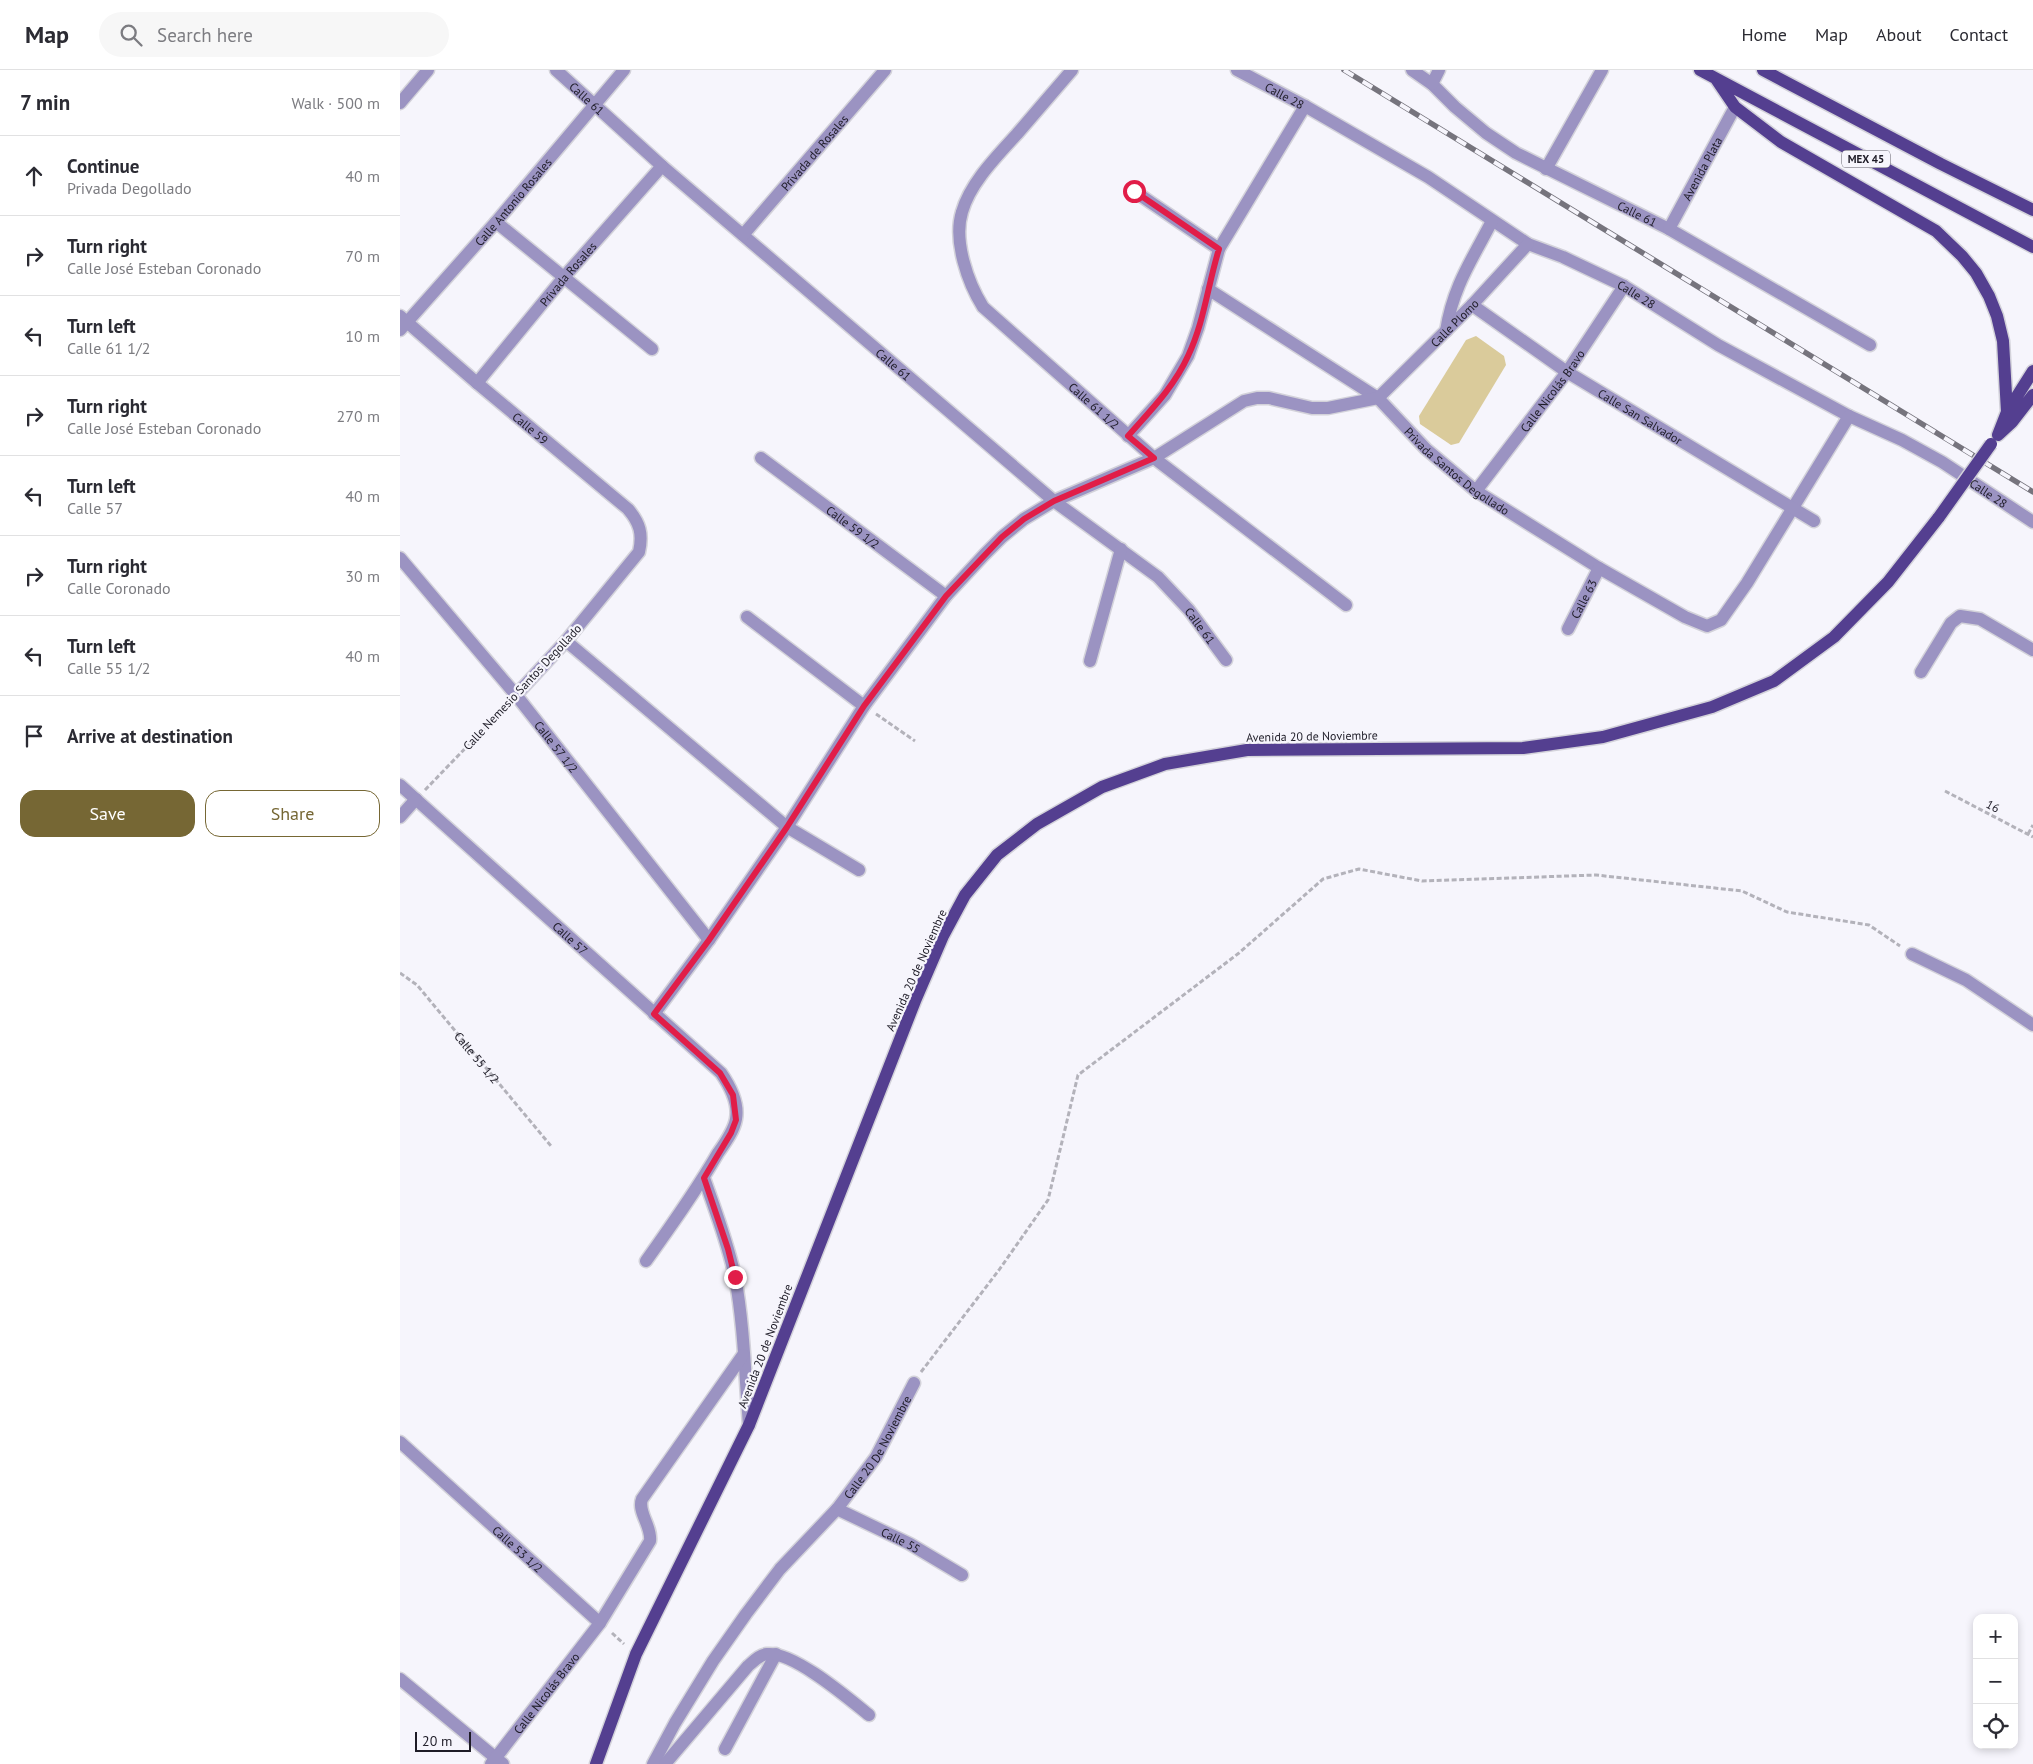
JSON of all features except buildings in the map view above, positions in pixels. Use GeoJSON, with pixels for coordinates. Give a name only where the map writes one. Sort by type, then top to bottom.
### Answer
{"type":"FeatureCollection","features":[{"type":"Feature","properties":{"kind":"main road","name":"MEX 45"},"geometry":{"type":"LineString","coordinates":[[1700,70],[2033,247]]}},
{"type":"Feature","properties":{"kind":"main road","name":"MEX 45"},"geometry":{"type":"LineString","coordinates":[[1763,70],[2033,210]]}},
{"type":"Feature","properties":{"kind":"main road"},"geometry":{"type":"LineString","coordinates":[[1716,78],[1735,107],[1781,142],[1936,231],[1962,256],[1980,280],[1997,316],[2003,340],[2010,417]]}},
{"type":"Feature","properties":{"kind":"main road"},"geometry":{"type":"LineString","coordinates":[[2010,417],[2033,371]]}},
{"type":"Feature","properties":{"kind":"main road"},"geometry":{"type":"LineString","coordinates":[[2010,417],[2033,395]]}},
{"type":"Feature","properties":{"kind":"main road"},"geometry":{"type":"LineString","coordinates":[[2010,417],[2033,411]]}},
{"type":"Feature","properties":{"kind":"main road","name":"Avenida 20 de Noviembre"},"geometry":{"type":"LineString","coordinates":[[596,1764],[636,1654],[749,1425],[912,1010],[943,936],[965,895],[997,855],[1037,824],[1102,787],[1165,764],[1247,750],[1523,748],[1603,737],[1712,707],[1774,681],[1834,637],[1888,582],[1939,517],[2010,417]]}},
{"type":"Feature","properties":{"kind":"street"},"geometry":{"type":"LineString","coordinates":[[400,103],[428,70]]}},
{"type":"Feature","properties":{"kind":"street","name":"Calle 61"},"geometry":{"type":"LineString","coordinates":[[556,70],[662,166],[1054,501],[1158,577],[1174,592],[1226,660]]}},
{"type":"Feature","properties":{"kind":"street","name":"Calle Antonio Rosales"},"geometry":{"type":"LineString","coordinates":[[402,323],[496,222],[624,70]]}},
{"type":"Feature","properties":{"kind":"street","name":"Privada de Rosales"},"geometry":{"type":"LineString","coordinates":[[743,236],[885,70]]}},
{"type":"Feature","properties":{"kind":"street","name":"Calle 61 1/2"},"geometry":{"type":"LineString","coordinates":[[1072,70],[1002,151],[969,195],[961,213],[960,227],[962,257],[968,280],[983,307],[1128,436],[1346,605]]}},
{"type":"Feature","properties":{"kind":"street","name":"Calle 28"},"geometry":{"type":"LineString","coordinates":[[1237,70],[1305,106],[1428,177],[1528,244],[1563,257],[1624,286],[1718,345],[1849,416],[1902,440],[1942,462],[2033,522]]}},
{"type":"Feature","properties":{"kind":"street","name":"Calle 61"},"geometry":{"type":"LineString","coordinates":[[1412,70],[1432,84],[1455,107],[1486,133],[1516,153],[1668,229],[1870,345]]}},
{"type":"Feature","properties":{"kind":"street"},"geometry":{"type":"LineString","coordinates":[[1432,84],[1439,70]]}},
{"type":"Feature","properties":{"kind":"street"},"geometry":{"type":"LineString","coordinates":[[1546,169],[1602,70]]}},
{"type":"Feature","properties":{"kind":"street"},"geometry":{"type":"LineString","coordinates":[[1128,436],[1165,395],[1188,356],[1198,328],[1219,249],[1305,106]]}},
{"type":"Feature","properties":{"kind":"street","name":"Avenida Plata"},"geometry":{"type":"LineString","coordinates":[[1668,229],[1735,107]]}},
{"type":"Feature","properties":{"kind":"street","name":"Privada Rosales"},"geometry":{"type":"LineString","coordinates":[[477,383],[564,277],[662,166]]}},
{"type":"Feature","properties":{"kind":"street"},"geometry":{"type":"LineString","coordinates":[[1134,191],[1219,249]]}},
{"type":"Feature","properties":{"kind":"street"},"geometry":{"type":"LineString","coordinates":[[1446,330],[1449,307],[1460,278],[1492,221]]}},
{"type":"Feature","properties":{"kind":"street"},"geometry":{"type":"LineString","coordinates":[[496,222],[652,349]]}},
{"type":"Feature","properties":{"kind":"street","name":"Calle Plomo"},"geometry":{"type":"LineString","coordinates":[[1378,398],[1472,305],[1528,244]]}},
{"type":"Feature","properties":{"kind":"street","name":"Calle Nicolás Bravo"},"geometry":{"type":"LineString","coordinates":[[1476,491],[1567,372],[1624,286]]}},
{"type":"Feature","properties":{"kind":"street","name":"Privada Santos Degollado"},"geometry":{"type":"LineString","coordinates":[[1208,289],[1378,398],[1420,443],[1476,491],[1599,568],[1699,624],[1710,626],[1722,620],[1793,509]]}},
{"type":"Feature","properties":{"kind":"street","name":"Calle San Salvador"},"geometry":{"type":"LineString","coordinates":[[1472,305],[1567,372],[1814,521]]}},
{"type":"Feature","properties":{"kind":"street","name":"Calle 59"},"geometry":{"type":"LineString","coordinates":[[402,323],[628,509],[639,524],[642,538],[639,552]]}},
{"type":"Feature","properties":{"kind":"street"},"geometry":{"type":"LineString","coordinates":[[654,1014],[709,940],[787,827],[864,706],[946,596],[1002,537],[1024,519],[1054,501],[1154,458],[1244,401],[1269,398],[1312,408],[1328,408],[1378,398]]}},
{"type":"Feature","properties":{"kind":"street"},"geometry":{"type":"LineString","coordinates":[[1793,509],[1849,416]]}},
{"type":"Feature","properties":{"kind":"street","name":"Calle 59 1/2"},"geometry":{"type":"LineString","coordinates":[[761,458],[946,596]]}},
{"type":"Feature","properties":{"kind":"street"},"geometry":{"type":"LineString","coordinates":[[1090,661],[1121,549]]}},
{"type":"Feature","properties":{"kind":"street","name":"Calle Nemesio Santos Degollado"},"geometry":{"type":"LineString","coordinates":[[516,696],[566,641],[639,552]]}},
{"type":"Feature","properties":{"kind":"street","name":"Calle 57 1/2"},"geometry":{"type":"LineString","coordinates":[[400,558],[516,696],[709,940]]}},
{"type":"Feature","properties":{"kind":"street","name":"Calle 63"},"geometry":{"type":"LineString","coordinates":[[1568,630],[1599,568]]}},
{"type":"Feature","properties":{"kind":"street"},"geometry":{"type":"LineString","coordinates":[[1922,672],[1951,623],[1960,616],[1980,619],[2033,650]]}},
{"type":"Feature","properties":{"kind":"street"},"geometry":{"type":"LineString","coordinates":[[747,617],[864,706]]}},
{"type":"Feature","properties":{"kind":"street"},"geometry":{"type":"LineString","coordinates":[[566,641],[787,827],[859,870]]}},
{"type":"Feature","properties":{"kind":"street","name":"Calle 57"},"geometry":{"type":"LineString","coordinates":[[400,785],[720,1073],[733,1095],[736,1120],[704,1178]]}},
{"type":"Feature","properties":{"kind":"street"},"geometry":{"type":"LineString","coordinates":[[400,817],[416,799]]}},
{"type":"Feature","properties":{"kind":"street"},"geometry":{"type":"LineString","coordinates":[[1912,954],[1966,980],[2033,1025]]}},
{"type":"Feature","properties":{"kind":"street"},"geometry":{"type":"LineString","coordinates":[[704,1178],[728,1249],[735,1277],[749,1425]]}},
{"type":"Feature","properties":{"kind":"street"},"geometry":{"type":"LineString","coordinates":[[646,1261],[704,1178]]}},
{"type":"Feature","properties":{"kind":"street","name":"Calle Nicolás Bravo"},"geometry":{"type":"LineString","coordinates":[[497,1762],[600,1623],[650,1541],[649,1528],[640,1506],[642,1499],[743,1355]]}},
{"type":"Feature","properties":{"kind":"street","name":"Calle 20 De Noviembre"},"geometry":{"type":"LineString","coordinates":[[653,1764],[675,1723],[713,1661],[746,1614],[780,1569],[838,1509],[876,1456],[914,1383]]}},
{"type":"Feature","properties":{"kind":"street","name":"Calle 53 1/2"},"geometry":{"type":"LineString","coordinates":[[400,1442],[600,1623]]}},
{"type":"Feature","properties":{"kind":"street","name":"Calle 55"},"geometry":{"type":"LineString","coordinates":[[838,1509],[910,1544],[962,1575]]}},
{"type":"Feature","properties":{"kind":"street"},"geometry":{"type":"LineString","coordinates":[[665,1764],[748,1666],[764,1654],[776,1654],[814,1673],[869,1716]]}},
{"type":"Feature","properties":{"kind":"street"},"geometry":{"type":"LineString","coordinates":[[726,1749],[776,1654]]}},
{"type":"Feature","properties":{"kind":"street"},"geometry":{"type":"LineString","coordinates":[[400,1679],[497,1762]]}},
{"type":"Feature","properties":{"kind":"path","name":"Calle Nemesio Santos Degollado"},"geometry":{"type":"LineString","coordinates":[[416,799],[516,696]]}},
{"type":"Feature","properties":{"kind":"path"},"geometry":{"type":"LineString","coordinates":[[864,706],[915,741]]}},
{"type":"Feature","properties":{"kind":"path","name":"16"},"geometry":{"type":"LineString","coordinates":[[1945,791],[2033,837]]}},
{"type":"Feature","properties":{"kind":"path"},"geometry":{"type":"LineString","coordinates":[[2028,834],[2033,825]]}},
{"type":"Feature","properties":{"kind":"path"},"geometry":{"type":"LineString","coordinates":[[914,1383],[1048,1200],[1078,1075],[1238,953],[1323,879],[1359,869],[1422,881],[1596,875],[1742,891],[1787,912],[1869,925],[1912,954]]}},
{"type":"Feature","properties":{"kind":"path","name":"Calle 55 1/2"},"geometry":{"type":"LineString","coordinates":[[400,974],[416,985],[551,1146]]}},
{"type":"Feature","properties":{"kind":"path"},"geometry":{"type":"LineString","coordinates":[[600,1623],[636,1654]]}},
{"type":"Feature","properties":{"kind":"shaded area"},"geometry":{"type":"Polygon","coordinates":[[[1476,336],[1504,356],[1506,365],[1459,443],[1451,445],[1420,424],[1419,416],[1466,340],[1476,336]]]}},
{"type":"Feature","properties":{"kind":"railway"},"geometry":{"type":"LineString","coordinates":[[1344,70],[2033,492]]}},
{"type":"Feature","properties":{"kind":"route"},"geometry":{"type":"LineString","coordinates":[[735,1277],[728,1249],[704,1178],[731,1133],[736,1120],[733,1095],[727,1081],[720,1073],[654,1014],[709,940],[787,827],[864,706],[946,596],[1002,537],[1024,519],[1054,501],[1154,458],[1128,436],[1165,395],[1188,356],[1198,328],[1219,249],[1134,191]]}}]}
